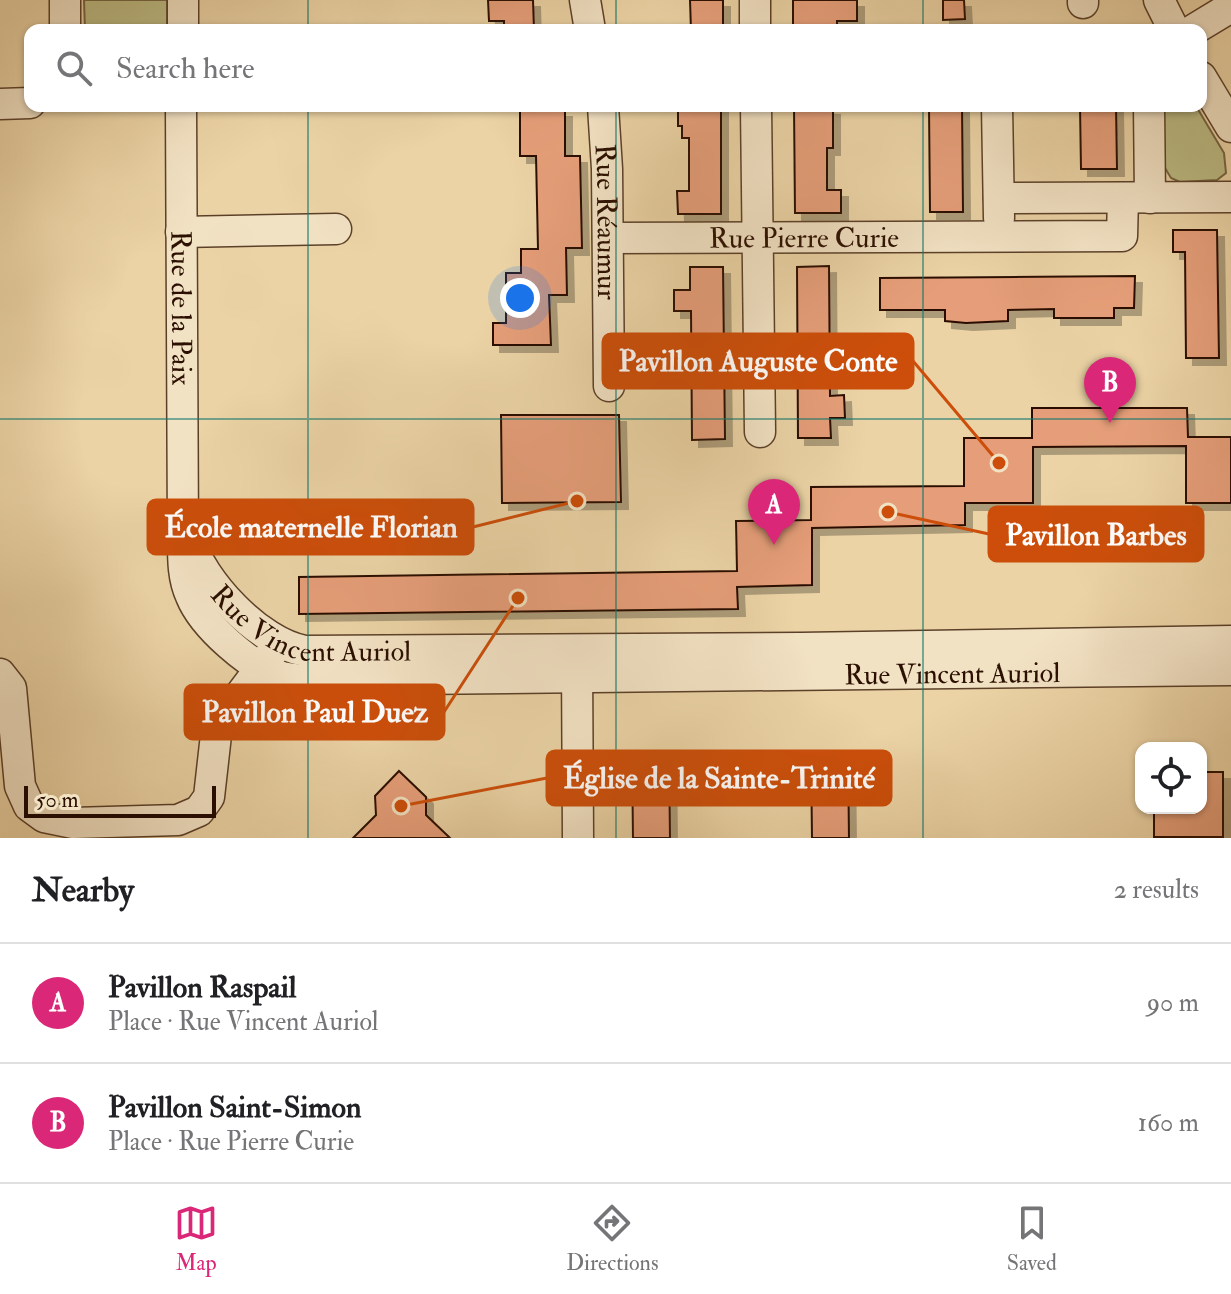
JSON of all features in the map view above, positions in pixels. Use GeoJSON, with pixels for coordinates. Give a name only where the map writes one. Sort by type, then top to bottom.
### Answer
{"type":"FeatureCollection","features":[{"type":"Feature","properties":{"kind":"street"},"geometry":{"type":"LineString","coordinates":[[65,0],[65,24]]}},
{"type":"Feature","properties":{"kind":"street"},"geometry":{"type":"LineString","coordinates":[[183,0],[183,24]]}},
{"type":"Feature","properties":{"kind":"street"},"geometry":{"type":"LineString","coordinates":[[585,0],[589,24]]}},
{"type":"Feature","properties":{"kind":"street"},"geometry":{"type":"LineString","coordinates":[[755,0],[755,24]]}},
{"type":"Feature","properties":{"kind":"street"},"geometry":{"type":"LineString","coordinates":[[1159,0],[1171,24]]}},
{"type":"Feature","properties":{"kind":"street"},"geometry":{"type":"LineString","coordinates":[[1203,24],[1231,7]]}},
{"type":"Feature","properties":{"kind":"street"},"geometry":{"type":"LineString","coordinates":[[1207,87],[1231,127]]}},
{"type":"Feature","properties":{"kind":"street"},"geometry":{"type":"LineString","coordinates":[[0,104],[24,103]]}},
{"type":"Feature","properties":{"kind":"street","name":"Rue de la Paix"},"geometry":{"type":"LineString","coordinates":[[181,112],[183,508]]}},
{"type":"Feature","properties":{"kind":"street","name":"Rue Réaumur"},"geometry":{"type":"LineString","coordinates":[[603,112],[609,386]]}},
{"type":"Feature","properties":{"kind":"street"},"geometry":{"type":"LineString","coordinates":[[756,112],[760,432]]}},
{"type":"Feature","properties":{"kind":"street"},"geometry":{"type":"LineString","coordinates":[[997,112],[999,236]]}},
{"type":"Feature","properties":{"kind":"street"},"geometry":{"type":"LineString","coordinates":[[1137,198],[1148,112]]}},
{"type":"Feature","properties":{"kind":"street"},"geometry":{"type":"LineString","coordinates":[[999,198],[1231,197]]}},
{"type":"Feature","properties":{"kind":"street","name":"Rue Pierre Curie"},"geometry":{"type":"LineString","coordinates":[[608,238],[1122,236],[1137,198]]}},
{"type":"Feature","properties":{"kind":"street"},"geometry":{"type":"LineString","coordinates":[[181,232],[336,229]]}},
{"type":"Feature","properties":{"kind":"street","name":"Rue Vincent Auriol"},"geometry":{"type":"LineString","coordinates":[[183,508],[193,551],[206,575],[233,604],[278,642],[305,651],[577,664],[1231,670]]}},
{"type":"Feature","properties":{"kind":"street","name":"Rue Vincent Auriol"},"geometry":{"type":"LineString","coordinates":[[183,508],[183,563],[191,598],[216,630],[244,656],[283,677],[301,680],[577,664],[1231,641]]}},
{"type":"Feature","properties":{"kind":"street"},"geometry":{"type":"LineString","coordinates":[[0,674],[11,688],[20,786],[29,806],[44,817],[73,823],[178,820],[199,811],[209,797],[217,726],[263,668],[278,642]]}},
{"type":"Feature","properties":{"kind":"street"},"geometry":{"type":"LineString","coordinates":[[577,664],[578,838]]}},
{"type":"Feature","properties":{"kind":"shaded area"},"geometry":{"type":"Polygon","coordinates":[[[84,0],[167,0],[167,24],[85,24],[84,0]]]}},
{"type":"Feature","properties":{"kind":"shaded area"},"geometry":{"type":"Polygon","coordinates":[[[1163,112],[1200,112],[1224,153],[1226,173],[1217,180],[1180,182],[1171,178],[1165,168],[1163,112]]]}},
{"type":"Feature","properties":{"kind":"building"},"geometry":{"type":"Polygon","coordinates":[[[488,0],[533,0],[534,24],[489,21],[488,0]]]}},
{"type":"Feature","properties":{"kind":"building"},"geometry":{"type":"Polygon","coordinates":[[[690,0],[723,0],[723,24],[691,24],[690,0]]]}},
{"type":"Feature","properties":{"kind":"building"},"geometry":{"type":"Polygon","coordinates":[[[793,0],[857,0],[857,21],[793,24],[793,0]]]}},
{"type":"Feature","properties":{"kind":"building"},"geometry":{"type":"Polygon","coordinates":[[[943,0],[964,0],[965,19],[943,20],[943,0]]]}},
{"type":"Feature","properties":{"kind":"building"},"geometry":{"type":"Polygon","coordinates":[[[520,112],[565,112],[565,156],[580,156],[582,248],[566,248],[567,295],[549,295],[551,345],[493,345],[493,323],[506,323],[506,273],[521,273],[521,249],[538,249],[536,156],[520,156],[520,112]]]}},
{"type":"Feature","properties":{"kind":"building"},"geometry":{"type":"Polygon","coordinates":[[[678,112],[721,112],[721,214],[678,214],[677,191],[689,191],[689,138],[682,138],[682,126],[678,126],[678,112]]]}},
{"type":"Feature","properties":{"kind":"building"},"geometry":{"type":"Polygon","coordinates":[[[794,112],[833,112],[833,148],[827,148],[827,190],[841,190],[841,213],[795,213],[794,112]]]}},
{"type":"Feature","properties":{"kind":"building"},"geometry":{"type":"Polygon","coordinates":[[[929,112],[962,112],[963,212],[930,212],[929,112]]]}},
{"type":"Feature","properties":{"kind":"building"},"geometry":{"type":"Polygon","coordinates":[[[1080,112],[1116,112],[1117,169],[1081,169],[1080,112]]]}},
{"type":"Feature","properties":{"kind":"building"},"geometry":{"type":"Polygon","coordinates":[[[1173,230],[1217,230],[1219,358],[1186,358],[1185,252],[1173,252],[1173,230]]]}},
{"type":"Feature","properties":{"kind":"building"},"geometry":{"type":"Polygon","coordinates":[[[829,266],[830,396],[844,395],[845,418],[830,418],[831,438],[798,438],[797,267],[829,266]]]}},
{"type":"Feature","properties":{"kind":"building"},"geometry":{"type":"Polygon","coordinates":[[[690,267],[723,267],[725,439],[692,440],[691,311],[674,311],[674,290],[690,290],[690,267]]]}},
{"type":"Feature","properties":{"kind":"building"},"geometry":{"type":"Polygon","coordinates":[[[1135,276],[1134,308],[1114,308],[1114,318],[1054,318],[1054,309],[1008,310],[1008,321],[966,323],[945,321],[945,310],[880,310],[880,278],[1135,276]]]}},
{"type":"Feature","properties":{"kind":"building"},"geometry":{"type":"Polygon","coordinates":[[[1032,408],[1187,408],[1188,437],[1231,437],[1231,503],[1186,503],[1186,446],[1033,447],[1033,503],[965,503],[965,525],[812,528],[812,585],[737,587],[738,609],[299,614],[299,577],[737,571],[736,521],[811,520],[811,487],[964,486],[964,438],[1032,438],[1032,408]]]}},
{"type":"Feature","properties":{"kind":"building"},"geometry":{"type":"Polygon","coordinates":[[[501,415],[619,415],[621,502],[502,503],[501,415]]]}},
{"type":"Feature","properties":{"kind":"building"},"geometry":{"type":"Polygon","coordinates":[[[669,751],[670,838],[633,838],[632,752],[669,751]]]}},
{"type":"Feature","properties":{"kind":"building"},"geometry":{"type":"Polygon","coordinates":[[[848,751],[849,838],[812,838],[811,752],[848,751]]]}},
{"type":"Feature","properties":{"kind":"building"},"geometry":{"type":"Polygon","coordinates":[[[399,771],[426,797],[426,815],[450,838],[353,838],[376,815],[375,796],[399,771]]]}},
{"type":"Feature","properties":{"kind":"building"},"geometry":{"type":"Polygon","coordinates":[[[1207,772],[1223,772],[1223,837],[1154,837],[1154,814],[1207,814],[1207,772]]]}},
{"type":"Feature","properties":{"kind":"place","name":"Pavillon Saint-Simon"},"geometry":{"type":"Point","coordinates":[1110,423]}},
{"type":"Feature","properties":{"kind":"place","name":"Pavillon Auguste Conte"},"geometry":{"type":"Point","coordinates":[999,463]}},
{"type":"Feature","properties":{"kind":"place","name":"École maternelle Florian"},"geometry":{"type":"Point","coordinates":[577,501]}},
{"type":"Feature","properties":{"kind":"place","name":"Pavillon Barbes"},"geometry":{"type":"Point","coordinates":[888,512]}},
{"type":"Feature","properties":{"kind":"place","name":"Pavillon Raspail"},"geometry":{"type":"Point","coordinates":[774,545]}},
{"type":"Feature","properties":{"kind":"place","name":"Pavillon Paul Duez"},"geometry":{"type":"Point","coordinates":[518,598]}},
{"type":"Feature","properties":{"kind":"place","name":"Église de la Sainte-Trinité"},"geometry":{"type":"Point","coordinates":[401,806]}}]}
